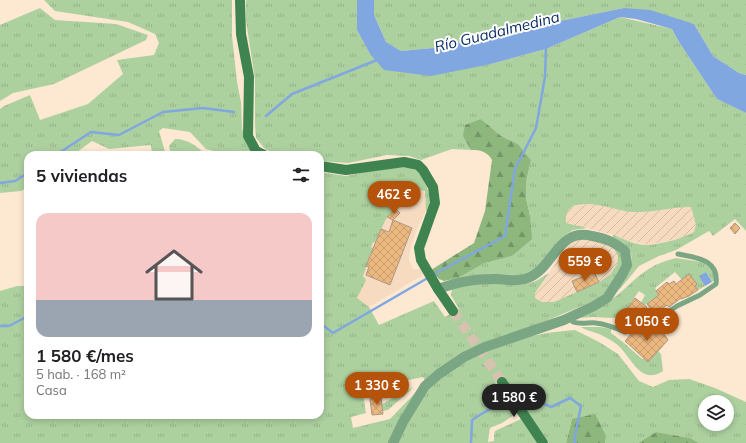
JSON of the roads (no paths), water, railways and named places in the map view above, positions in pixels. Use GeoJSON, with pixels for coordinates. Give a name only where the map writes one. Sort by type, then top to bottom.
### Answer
{"type":"FeatureCollection","features":[{"type":"Feature","properties":{"kind":"street"},"geometry":{"type":"LineString","coordinates":[[240,0],[240,34],[249,77],[248,136],[256,151]]}},
{"type":"Feature","properties":{"kind":"street"},"geometry":{"type":"LineString","coordinates":[[324,167],[346,170],[404,162],[418,166],[424,170],[433,187],[435,203],[419,248],[421,260],[453,311]]}},
{"type":"Feature","properties":{"kind":"street"},"geometry":{"type":"LineString","coordinates":[[393,443],[403,422],[425,386],[438,374],[464,357],[485,347],[564,320],[594,306],[607,298],[622,275],[626,265],[625,251],[614,242],[589,235],[578,234],[570,237],[563,243],[541,271],[533,277],[523,280],[472,279],[438,289]]}},
{"type":"Feature","properties":{"kind":"street"},"geometry":{"type":"LineString","coordinates":[[502,382],[543,443]]}},
{"type":"Feature","properties":{"kind":"lane"},"geometry":{"type":"LineString","coordinates":[[573,322],[578,324],[596,323],[612,326],[625,332],[659,318],[677,306],[700,295],[716,284],[717,278],[710,263],[678,254]]}},
{"type":"Feature","properties":{"kind":"water"},"geometry":{"type":"Polygon","coordinates":[[[357,0],[374,0],[374,15],[386,42],[401,51],[443,47],[514,29],[624,8],[650,10],[694,24],[713,56],[739,73],[746,75],[746,113],[717,99],[672,29],[636,19],[620,17],[546,49],[491,64],[431,76],[384,70],[370,54],[357,30],[357,0]]]}},
{"type":"Feature","properties":{"kind":"water"},"geometry":{"type":"Polygon","coordinates":[[[706,272],[712,282],[705,286],[699,276],[706,272]]]}},
{"type":"Feature","properties":{"kind":"waterway"},"geometry":{"type":"LineString","coordinates":[[436,273],[505,236],[515,169],[536,128],[545,77],[546,46]]}},
{"type":"Feature","properties":{"kind":"waterway"},"geometry":{"type":"LineString","coordinates":[[266,116],[292,94],[377,60]]}},
{"type":"Feature","properties":{"kind":"waterway"},"geometry":{"type":"LineString","coordinates":[[62,151],[91,132],[119,135],[163,112],[203,108],[234,112]]}},
{"type":"Feature","properties":{"kind":"waterway"},"geometry":{"type":"LineString","coordinates":[[0,183],[15,181],[24,175]]}},
{"type":"Feature","properties":{"kind":"waterway"},"geometry":{"type":"LineString","coordinates":[[324,326],[333,333],[426,279]]}},
{"type":"Feature","properties":{"kind":"waterway"},"geometry":{"type":"LineString","coordinates":[[0,326],[9,326],[24,318]]}},
{"type":"Feature","properties":{"kind":"waterway"},"geometry":{"type":"LineString","coordinates":[[516,394],[523,394],[551,407],[570,398],[581,406],[574,441],[576,443]]}},
{"type":"Feature","properties":{"kind":"waterway"},"geometry":{"type":"LineString","coordinates":[[471,443],[472,420],[499,404],[507,397]]}},
{"type":"Feature","properties":{"kind":"tunnel"},"geometry":{"type":"LineString","coordinates":[[453,311],[502,382]]}},
{"type":"Feature","properties":{"kind":"water label","name":"Río Guadalmedina"},"geometry":{"type":"Point","coordinates":[497,32]}}]}
